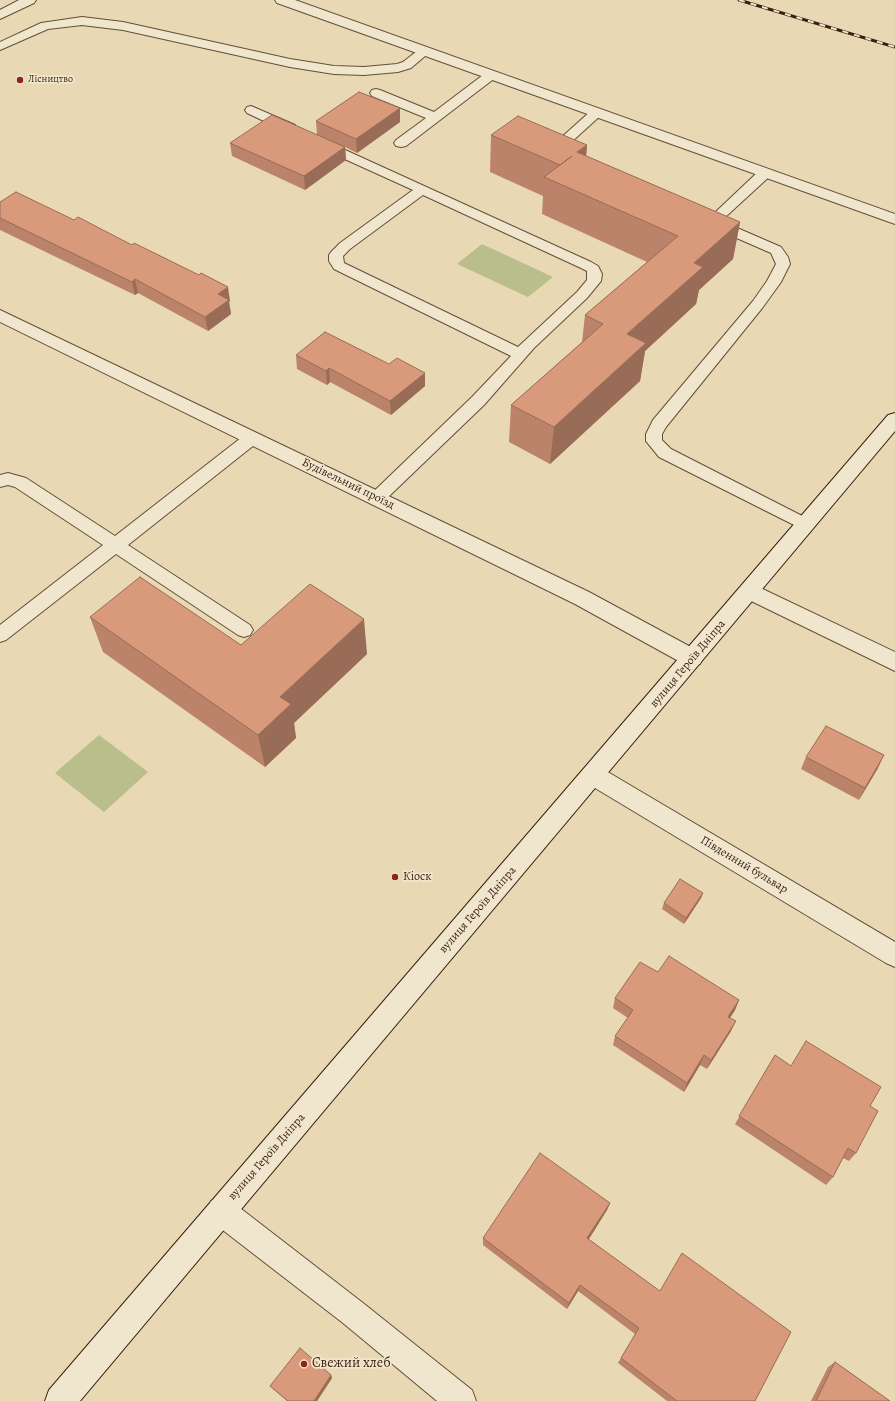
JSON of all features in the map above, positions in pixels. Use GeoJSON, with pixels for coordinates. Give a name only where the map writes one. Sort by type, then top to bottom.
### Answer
{"type":"FeatureCollection","features":[{"type":"Feature","properties":{"kind":"street"},"geometry":{"type":"LineString","coordinates":[[0,16],[29,0]]}},
{"type":"Feature","properties":{"kind":"street"},"geometry":{"type":"LineString","coordinates":[[282,0],[895,219]]}},
{"type":"Feature","properties":{"kind":"street","name":"Будівельний проїзд"},"geometry":{"type":"LineString","coordinates":[[0,315],[588,602],[692,658]]}},
{"type":"Feature","properties":{"kind":"street","name":"вулиця Героїв Дніпра"},"geometry":{"type":"LineString","coordinates":[[60,1401],[895,419]]}},
{"type":"Feature","properties":{"kind":"street"},"geometry":{"type":"LineString","coordinates":[[750,591],[895,662]]}},
{"type":"Feature","properties":{"kind":"street","name":"Південний бульвар"},"geometry":{"type":"LineString","coordinates":[[593,775],[895,955]]}},
{"type":"Feature","properties":{"kind":"street"},"geometry":{"type":"LineString","coordinates":[[221,1210],[353,1313],[461,1401]]}},
{"type":"Feature","properties":{"kind":"lane"},"geometry":{"type":"LineString","coordinates":[[0,46],[45,26],[82,21],[123,26],[290,63],[334,70],[364,71],[398,68],[407,65],[425,51]]}},
{"type":"Feature","properties":{"kind":"lane"},"geometry":{"type":"LineString","coordinates":[[401,143],[491,75]]}},
{"type":"Feature","properties":{"kind":"lane"},"geometry":{"type":"LineString","coordinates":[[376,93],[436,117]]}},
{"type":"Feature","properties":{"kind":"lane"},"geometry":{"type":"LineString","coordinates":[[250,110],[586,265],[593,270],[595,274],[590,286],[520,354],[478,402],[377,498]]}},
{"type":"Feature","properties":{"kind":"lane"},"geometry":{"type":"LineString","coordinates":[[575,163],[562,156],[559,152],[559,147],[596,113]]}},
{"type":"Feature","properties":{"kind":"lane"},"geometry":{"type":"LineString","coordinates":[[712,222],[765,173]]}},
{"type":"Feature","properties":{"kind":"lane"},"geometry":{"type":"LineString","coordinates":[[422,190],[345,246],[336,255],[336,261],[339,266],[347,271],[520,354]]}},
{"type":"Feature","properties":{"kind":"lane"},"geometry":{"type":"LineString","coordinates":[[698,216],[776,250],[781,257],[783,264],[774,282],[758,304],[659,424],[654,434],[654,441],[665,453],[806,525]]}},
{"type":"Feature","properties":{"kind":"lane"},"geometry":{"type":"LineString","coordinates":[[0,635],[252,438]]}},
{"type":"Feature","properties":{"kind":"lane"},"geometry":{"type":"LineString","coordinates":[[0,481],[8,479],[20,482],[244,630]]}},
{"type":"Feature","properties":{"kind":"green space"},"geometry":{"type":"Polygon","coordinates":[[[482,244],[553,277],[528,297],[457,264],[482,244]]]}},
{"type":"Feature","properties":{"kind":"green space"},"geometry":{"type":"Polygon","coordinates":[[[99,735],[148,772],[104,812],[55,773],[99,735]]]}},
{"type":"Feature","properties":{"kind":"building"},"geometry":{"type":"Polygon","coordinates":[[[359,92],[400,108],[356,139],[316,121],[359,92]]]}},
{"type":"Feature","properties":{"kind":"building"},"geometry":{"type":"Polygon","coordinates":[[[272,115],[345,147],[304,176],[230,143],[272,115]]]}},
{"type":"Feature","properties":{"kind":"building"},"geometry":{"type":"Polygon","coordinates":[[[518,116],[587,145],[577,152],[740,222],[694,263],[703,267],[627,334],[646,343],[554,427],[511,405],[603,324],[585,315],[678,236],[544,177],[560,165],[491,135],[518,116]]]}},
{"type":"Feature","properties":{"kind":"building"},"geometry":{"type":"Polygon","coordinates":[[[16,192],[74,220],[78,217],[132,245],[134,243],[199,275],[201,273],[228,287],[218,294],[229,300],[205,317],[135,279],[132,282],[0,218],[0,202],[16,192]]]}},
{"type":"Feature","properties":{"kind":"building"},"geometry":{"type":"Polygon","coordinates":[[[325,332],[389,364],[397,358],[425,373],[390,401],[329,368],[326,371],[296,355],[325,332]]]}},
{"type":"Feature","properties":{"kind":"building"},"geometry":{"type":"Polygon","coordinates":[[[140,577],[241,645],[310,584],[364,619],[280,697],[291,704],[258,735],[90,617],[140,577]]]}},
{"type":"Feature","properties":{"kind":"building"},"geometry":{"type":"Polygon","coordinates":[[[826,726],[884,755],[865,788],[806,757],[826,726]]]}},
{"type":"Feature","properties":{"kind":"building"},"geometry":{"type":"Polygon","coordinates":[[[680,879],[703,893],[686,918],[664,903],[680,879]]]}},
{"type":"Feature","properties":{"kind":"building"},"geometry":{"type":"Polygon","coordinates":[[[669,956],[739,1000],[728,1017],[736,1021],[711,1060],[704,1055],[687,1083],[615,1036],[633,1010],[615,998],[640,962],[658,972],[669,956]]]}},
{"type":"Feature","properties":{"kind":"building"},"geometry":{"type":"Polygon","coordinates":[[[806,1041],[881,1087],[870,1106],[878,1111],[856,1153],[848,1148],[833,1177],[739,1116],[775,1055],[791,1066],[806,1041]]]}},
{"type":"Feature","properties":{"kind":"building"},"geometry":{"type":"Polygon","coordinates":[[[540,1153],[610,1203],[587,1238],[660,1291],[682,1253],[791,1332],[755,1401],[677,1401],[621,1358],[639,1328],[580,1285],[569,1303],[483,1238],[540,1153]]]}},
{"type":"Feature","properties":{"kind":"building","name":"Свежий хлеб"},"geometry":{"type":"Polygon","coordinates":[[[300,1348],[331,1375],[314,1401],[288,1401],[270,1386],[300,1348]]]}},
{"type":"Feature","properties":{"kind":"building"},"geometry":{"type":"Polygon","coordinates":[[[835,1362],[890,1401],[816,1401],[835,1362]]]}},
{"type":"Feature","properties":{"kind":"railway"},"geometry":{"type":"LineString","coordinates":[[739,0],[895,47]]}},
{"type":"Feature","properties":{"kind":"place","name":"Лісництво"},"geometry":{"type":"Point","coordinates":[20,80]}},
{"type":"Feature","properties":{"kind":"place","name":"Кіоск"},"geometry":{"type":"Point","coordinates":[395,877]}},
{"type":"Feature","properties":{"kind":"place","name":"Свежий хлеб"},"geometry":{"type":"Point","coordinates":[304,1364]}}]}
